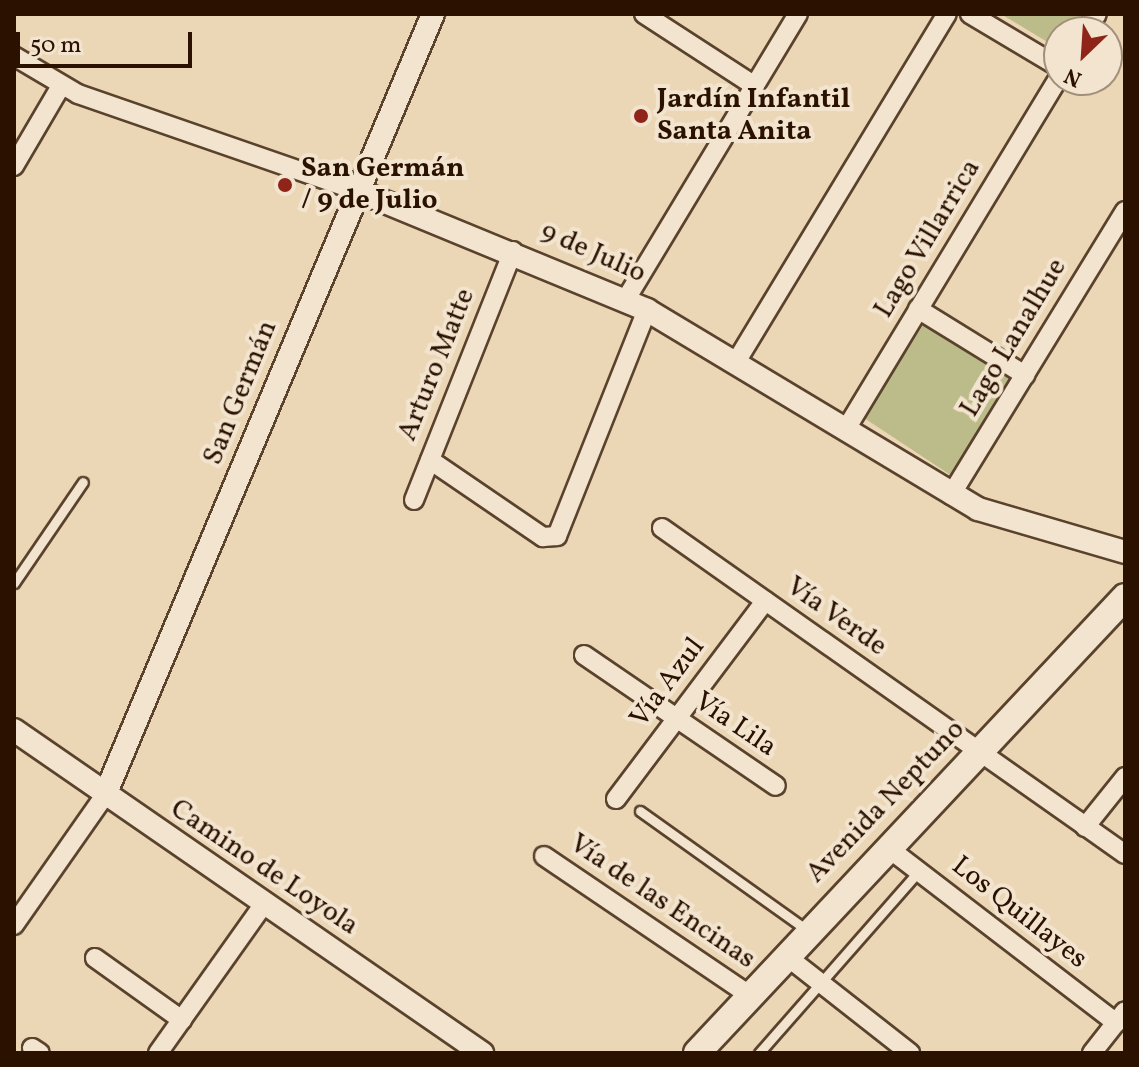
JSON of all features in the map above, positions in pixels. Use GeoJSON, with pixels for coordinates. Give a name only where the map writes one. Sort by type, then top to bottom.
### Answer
{"type":"FeatureCollection","features":[{"type":"Feature","properties":{"kind":"main road","name":"Avenida Neptuno"},"geometry":{"type":"LineString","coordinates":[[697,1053],[748,994],[1125,597]]}},
{"type":"Feature","properties":{"kind":"street","name":"San Germán"},"geometry":{"type":"LineString","coordinates":[[105,795],[356,190],[433,14]]}},
{"type":"Feature","properties":{"kind":"street"},"geometry":{"type":"LineString","coordinates":[[644,14],[755,86]]}},
{"type":"Feature","properties":{"kind":"street"},"geometry":{"type":"LineString","coordinates":[[626,299],[798,14]]}},
{"type":"Feature","properties":{"kind":"street"},"geometry":{"type":"LineString","coordinates":[[736,362],[947,14]]}},
{"type":"Feature","properties":{"kind":"street"},"geometry":{"type":"LineString","coordinates":[[970,14],[1043,57]]}},
{"type":"Feature","properties":{"kind":"street","name":"9 de Julio"},"geometry":{"type":"LineString","coordinates":[[14,56],[61,86],[356,190],[626,299],[736,362],[951,495],[1125,552]]}},
{"type":"Feature","properties":{"kind":"street"},"geometry":{"type":"LineString","coordinates":[[14,166],[61,86]]}},
{"type":"Feature","properties":{"kind":"street","name":"Lago Villarrica"},"geometry":{"type":"LineString","coordinates":[[846,429],[1047,96]]}},
{"type":"Feature","properties":{"kind":"street","name":"Lago Lanalhue"},"geometry":{"type":"LineString","coordinates":[[951,495],[1125,211]]}},
{"type":"Feature","properties":{"kind":"street","name":"Arturo Matte"},"geometry":{"type":"LineString","coordinates":[[414,500],[513,251]]}},
{"type":"Feature","properties":{"kind":"street"},"geometry":{"type":"LineString","coordinates":[[918,309],[1025,375]]}},
{"type":"Feature","properties":{"kind":"street"},"geometry":{"type":"LineString","coordinates":[[430,460],[543,537],[565,528],[647,310]]}},
{"type":"Feature","properties":{"kind":"street","name":"Vía Verde"},"geometry":{"type":"LineString","coordinates":[[662,528],[1125,854]]}},
{"type":"Feature","properties":{"kind":"street","name":"Vía Azul"},"geometry":{"type":"LineString","coordinates":[[616,799],[765,601]]}},
{"type":"Feature","properties":{"kind":"street","name":"Vía Lila"},"geometry":{"type":"LineString","coordinates":[[584,655],[776,786]]}},
{"type":"Feature","properties":{"kind":"street","name":"Camino de Loyola"},"geometry":{"type":"LineString","coordinates":[[14,730],[482,1053]]}},
{"type":"Feature","properties":{"kind":"street"},"geometry":{"type":"LineString","coordinates":[[1085,827],[1125,777]]}},
{"type":"Feature","properties":{"kind":"street"},"geometry":{"type":"LineString","coordinates":[[14,925],[105,795]]}},
{"type":"Feature","properties":{"kind":"street","name":"Los Quillayes"},"geometry":{"type":"LineString","coordinates":[[887,847],[1120,1017]]}},
{"type":"Feature","properties":{"kind":"street","name":"Vía de las Encinas"},"geometry":{"type":"LineString","coordinates":[[544,856],[748,994]]}},
{"type":"Feature","properties":{"kind":"street"},"geometry":{"type":"LineString","coordinates":[[158,1053],[264,904]]}},
{"type":"Feature","properties":{"kind":"street"},"geometry":{"type":"LineString","coordinates":[[785,955],[910,1053]]}},
{"type":"Feature","properties":{"kind":"street"},"geometry":{"type":"LineString","coordinates":[[95,958],[182,1020]]}},
{"type":"Feature","properties":{"kind":"street"},"geometry":{"type":"LineString","coordinates":[[1092,1053],[1120,1017]]}},
{"type":"Feature","properties":{"kind":"lane"},"geometry":{"type":"LineString","coordinates":[[14,583],[83,482]]}},
{"type":"Feature","properties":{"kind":"lane"},"geometry":{"type":"LineString","coordinates":[[640,811],[808,931]]}},
{"type":"Feature","properties":{"kind":"lane"},"geometry":{"type":"LineString","coordinates":[[759,1053],[919,871]]}},
{"type":"Feature","properties":{"kind":"green space"},"geometry":{"type":"Polygon","coordinates":[[[1001,14],[1086,14],[1043,16],[1043,39],[1001,14]]]}},
{"type":"Feature","properties":{"kind":"green space"},"geometry":{"type":"Polygon","coordinates":[[[925,322],[1017,378],[955,478],[864,418],[925,322]]]}},
{"type":"Feature","properties":{"kind":"place","name":"Jardín Infantil Santa Anita"},"geometry":{"type":"Point","coordinates":[641,116]}},
{"type":"Feature","properties":{"kind":"place","name":"San Germán / 9 de Julio"},"geometry":{"type":"Point","coordinates":[285,185]}}]}
